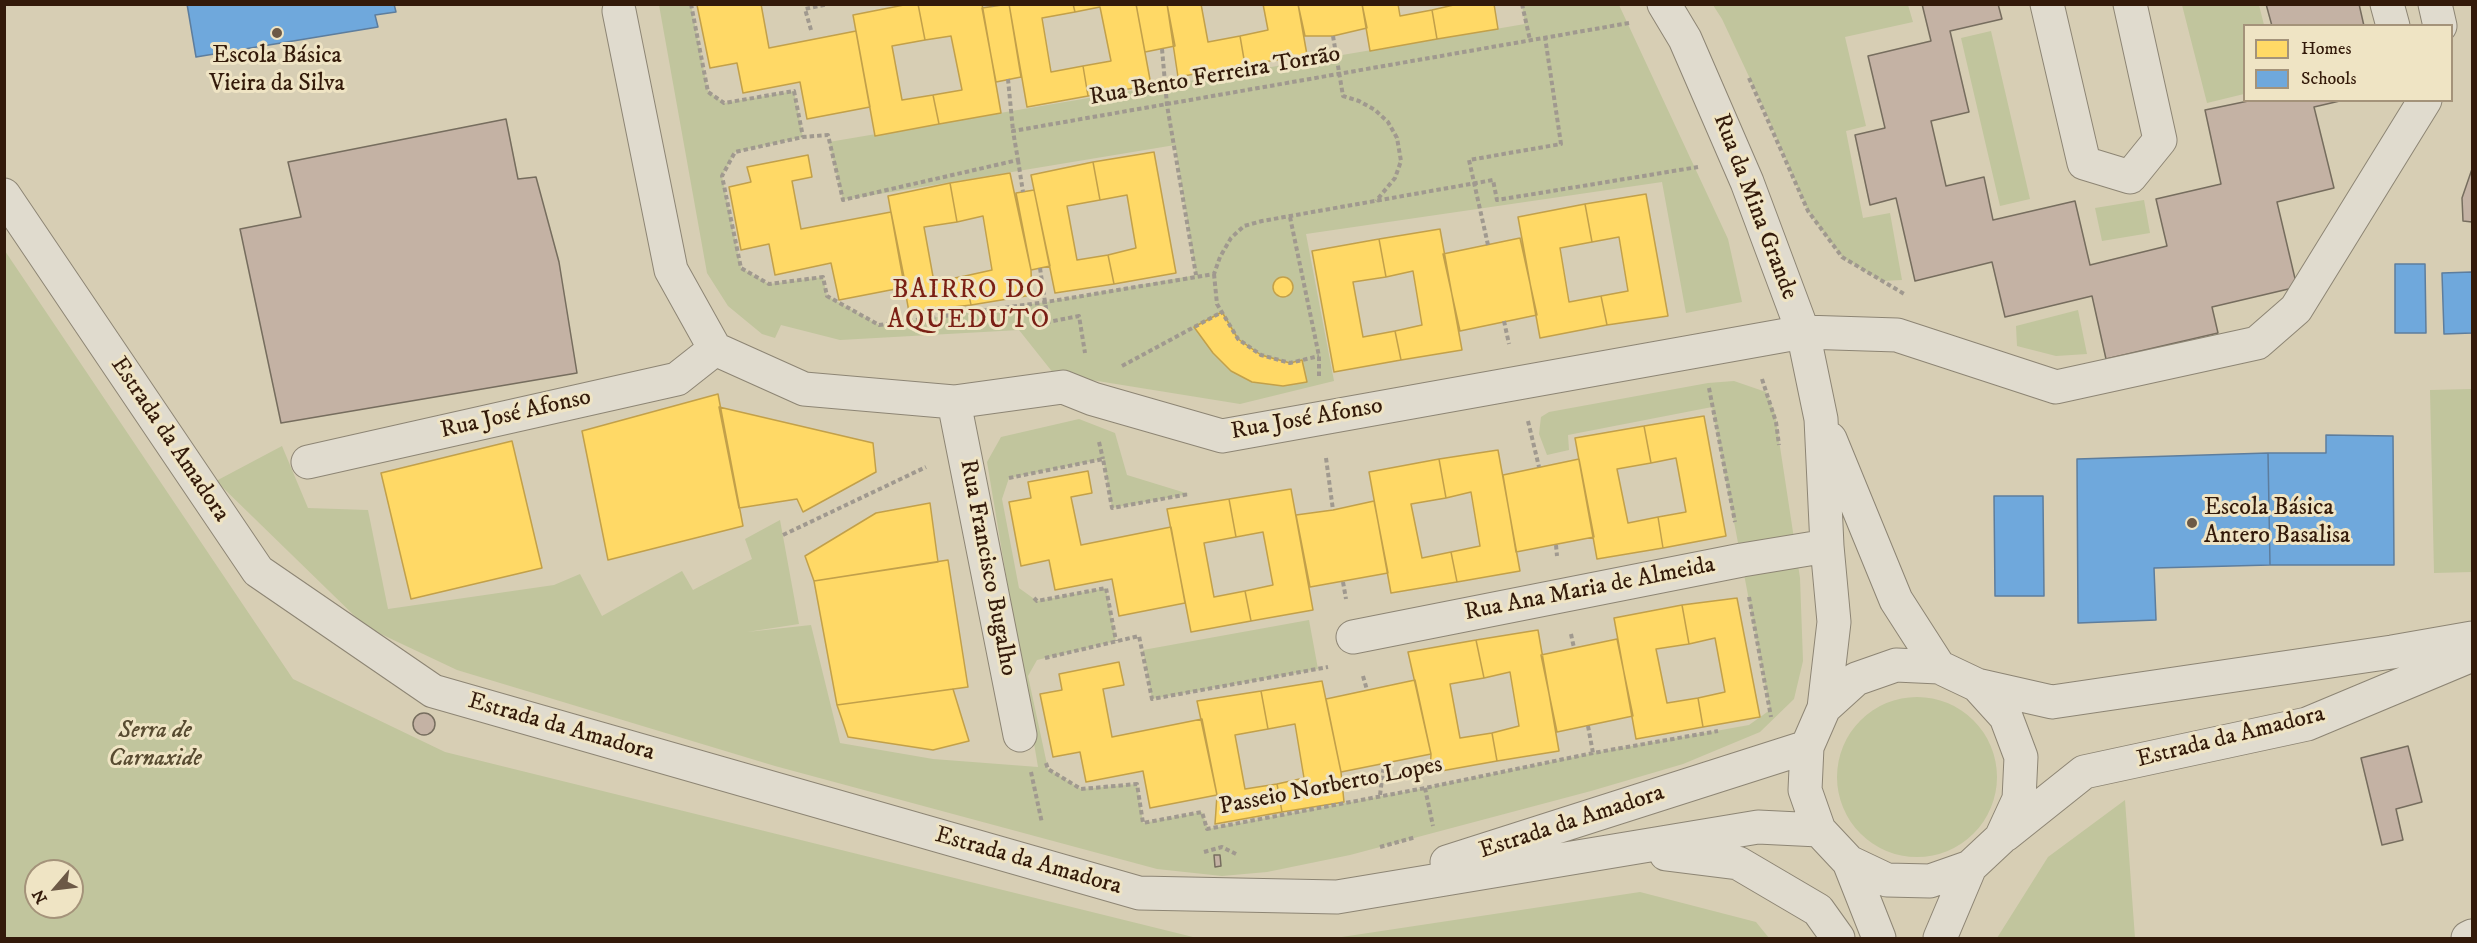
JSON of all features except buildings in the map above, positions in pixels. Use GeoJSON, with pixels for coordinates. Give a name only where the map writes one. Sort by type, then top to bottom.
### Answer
{"type":"FeatureCollection","features":[{"type":"Feature","properties":{"kind":"street","name":"Rua da Mina Grande"},"geometry":{"type":"LineString","coordinates":[[1664,4],[1685,39],[1733,149],[1803,332],[1821,419]]}},
{"type":"Feature","properties":{"kind":"street"},"geometry":{"type":"LineString","coordinates":[[2047,4],[2084,163],[2130,177],[2160,140],[2130,4]]}},
{"type":"Feature","properties":{"kind":"street"},"geometry":{"type":"LineString","coordinates":[[2387,4],[2392,24]]}},
{"type":"Feature","properties":{"kind":"street"},"geometry":{"type":"LineString","coordinates":[[2435,4],[2440,24]]}},
{"type":"Feature","properties":{"kind":"street"},"geometry":{"type":"LineString","coordinates":[[618,11],[671,270],[715,349]]}},
{"type":"Feature","properties":{"kind":"street","name":"Rua José Afonso"},"geometry":{"type":"LineString","coordinates":[[308,462],[677,379],[715,349],[804,389],[954,402],[1063,387],[1093,399],[1222,436],[1803,332],[1897,334],[2056,387],[2257,343],[2296,309],[2418,105]]}},
{"type":"Feature","properties":{"kind":"street","name":"Estrada da Amadora"},"geometry":{"type":"LineString","coordinates":[[4,195],[258,571],[433,691],[1139,893],[1337,897],[1758,828],[1819,830]]}},
{"type":"Feature","properties":{"kind":"street","name":"Rua Francisco Bugalho"},"geometry":{"type":"LineString","coordinates":[[954,402],[1020,735]]}},
{"type":"Feature","properties":{"kind":"street"},"geometry":{"type":"LineString","coordinates":[[1821,419],[1827,546],[1834,622],[1824,708],[1807,747],[1805,790],[1819,830],[1848,862],[1879,939]]}},
{"type":"Feature","properties":{"kind":"street"},"geometry":{"type":"LineString","coordinates":[[1821,419],[1896,600],[1939,667]]}},
{"type":"Feature","properties":{"kind":"street","name":"Rua Ana Maria de Almeida"},"geometry":{"type":"LineString","coordinates":[[1353,637],[1742,560],[1827,546]]}},
{"type":"Feature","properties":{"kind":"street"},"geometry":{"type":"LineString","coordinates":[[1824,708],[1856,679],[1896,665],[1939,667],[1977,685],[2052,702],[2472,638]]}},
{"type":"Feature","properties":{"kind":"street","name":"Estrada da Amadora"},"geometry":{"type":"LineString","coordinates":[[1970,867],[2001,838],[2084,772],[2307,724],[2472,655]]}},
{"type":"Feature","properties":{"kind":"street"},"geometry":{"type":"LineString","coordinates":[[1977,685],[2006,717],[2021,756],[2019,800],[2001,838]]}},
{"type":"Feature","properties":{"kind":"street","name":"Estrada da Amadora"},"geometry":{"type":"LineString","coordinates":[[1337,897],[1807,747]]}},
{"type":"Feature","properties":{"kind":"street"},"geometry":{"type":"LineString","coordinates":[[1628,849],[1738,863],[1818,910],[1838,939]]}},
{"type":"Feature","properties":{"kind":"street"},"geometry":{"type":"LineString","coordinates":[[1848,862],[1887,880],[1930,881],[1970,867]]}},
{"type":"Feature","properties":{"kind":"street"},"geometry":{"type":"LineString","coordinates":[[1940,939],[1970,867]]}},
{"type":"Feature","properties":{"kind":"street"},"geometry":{"type":"LineString","coordinates":[[2468,939],[2472,936]]}},
{"type":"Feature","properties":{"kind":"path"},"geometry":{"type":"LineString","coordinates":[[692,4],[708,92],[724,103],[794,91],[803,137]]}},
{"type":"Feature","properties":{"kind":"path"},"geometry":{"type":"LineString","coordinates":[[811,30],[805,7],[828,4]]}},
{"type":"Feature","properties":{"kind":"path"},"geometry":{"type":"LineString","coordinates":[[1522,4],[1530,40]]}},
{"type":"Feature","properties":{"kind":"path","name":"Rua Bento Ferreira Torrão"},"geometry":{"type":"LineString","coordinates":[[1013,131],[1167,105],[1339,72],[1629,23]]}},
{"type":"Feature","properties":{"kind":"path"},"geometry":{"type":"LineString","coordinates":[[1333,36],[1343,96],[1359,101],[1375,110],[1388,122],[1397,138],[1401,161],[1395,178],[1375,202]]}},
{"type":"Feature","properties":{"kind":"path"},"geometry":{"type":"LineString","coordinates":[[1488,245],[1469,160],[1561,144],[1545,37]]}},
{"type":"Feature","properties":{"kind":"path"},"geometry":{"type":"LineString","coordinates":[[1162,49],[1167,105],[1196,275]]}},
{"type":"Feature","properties":{"kind":"path"},"geometry":{"type":"LineString","coordinates":[[1746,72],[1808,211],[1842,257],[1911,297]]}},
{"type":"Feature","properties":{"kind":"path"},"geometry":{"type":"LineString","coordinates":[[1008,79],[1013,131],[1023,192]]}},
{"type":"Feature","properties":{"kind":"path"},"geometry":{"type":"LineString","coordinates":[[1018,160],[843,200],[828,135],[803,137],[735,152],[722,176],[741,268],[769,284],[823,277],[827,296],[879,325],[1046,302],[1185,279],[1196,275],[1214,274]]}},
{"type":"Feature","properties":{"kind":"path"},"geometry":{"type":"LineString","coordinates":[[1319,356],[1290,363],[1261,355],[1238,339],[1217,304],[1214,274],[1231,238],[1244,226],[1493,180],[1497,200],[1699,167]]}},
{"type":"Feature","properties":{"kind":"path"},"geometry":{"type":"LineString","coordinates":[[1290,217],[1319,356],[1321,417],[1333,510]]}},
{"type":"Feature","properties":{"kind":"path"},"geometry":{"type":"LineString","coordinates":[[1040,268],[1048,322],[1079,316],[1086,358]]}},
{"type":"Feature","properties":{"kind":"path"},"geometry":{"type":"LineString","coordinates":[[1118,368],[1222,312]]}},
{"type":"Feature","properties":{"kind":"path"},"geometry":{"type":"LineString","coordinates":[[1751,341],[1776,422],[1779,445]]}},
{"type":"Feature","properties":{"kind":"path"},"geometry":{"type":"LineString","coordinates":[[1519,383],[1539,467]]}},
{"type":"Feature","properties":{"kind":"path"},"geometry":{"type":"LineString","coordinates":[[1708,383],[1772,721],[1779,714]]}},
{"type":"Feature","properties":{"kind":"path"},"geometry":{"type":"LineString","coordinates":[[783,535],[963,450]]}},
{"type":"Feature","properties":{"kind":"path"},"geometry":{"type":"LineString","coordinates":[[1006,488],[1010,478],[1103,459],[1112,508],[1189,494]]}},
{"type":"Feature","properties":{"kind":"path"},"geometry":{"type":"LineString","coordinates":[[1028,594],[1037,601],[1106,588],[1116,641]]}},
{"type":"Feature","properties":{"kind":"path"},"geometry":{"type":"LineString","coordinates":[[1037,660],[1139,636],[1152,699],[1358,661],[1353,637]]}},
{"type":"Feature","properties":{"kind":"path"},"geometry":{"type":"LineString","coordinates":[[1588,726],[1593,753]]}},
{"type":"Feature","properties":{"kind":"path","name":"Passeio Norberto Lopes"},"geometry":{"type":"LineString","coordinates":[[1045,757],[1048,769],[1081,789],[1137,784],[1143,823],[1202,812],[1207,829],[1727,729]]}},
{"type":"Feature","properties":{"kind":"path"},"geometry":{"type":"LineString","coordinates":[[1020,735],[1030,765],[1043,829]]}},
{"type":"Feature","properties":{"kind":"path"},"geometry":{"type":"LineString","coordinates":[[1380,795],[1384,764]]}},
{"type":"Feature","properties":{"kind":"path"},"geometry":{"type":"LineString","coordinates":[[1425,788],[1435,832]]}},
{"type":"Feature","properties":{"kind":"path"},"geometry":{"type":"LineString","coordinates":[[1371,849],[1424,835]]}},
{"type":"Feature","properties":{"kind":"path"},"geometry":{"type":"LineString","coordinates":[[1200,853],[1222,847],[1240,857]]}},
{"type":"Feature","properties":{"kind":"green space"},"geometry":{"type":"Polygon","coordinates":[[[659,5],[691,5],[708,91],[724,103],[794,91],[803,137],[735,152],[722,176],[741,268],[769,284],[823,277],[827,296],[879,325],[1046,302],[1196,275],[1175,145],[843,200],[829,142],[1525,24],[1522,5],[1619,5],[1728,239],[1742,302],[1686,313],[1662,182],[1306,234],[1334,381],[1240,404],[1054,374],[1019,330],[840,340],[781,325],[775,338],[762,334],[728,306],[707,273],[659,5]]]}},
{"type":"Feature","properties":{"kind":"green space"},"geometry":{"type":"Polygon","coordinates":[[[1713,5],[1908,5],[1913,22],[1845,37],[1866,126],[1846,131],[1863,218],[1890,213],[1902,280],[1882,281],[1842,257],[1808,211],[1767,115],[1722,19],[1713,5]]]}},
{"type":"Feature","properties":{"kind":"green space"},"geometry":{"type":"Polygon","coordinates":[[[2182,5],[2259,5],[2264,24],[2243,24],[2243,94],[2207,103],[2182,5]]]}},
{"type":"Feature","properties":{"kind":"green space"},"geometry":{"type":"Polygon","coordinates":[[[1991,31],[2030,199],[2000,206],[1961,38],[1991,31]]]}},
{"type":"Feature","properties":{"kind":"green space"},"geometry":{"type":"Polygon","coordinates":[[[2144,200],[2150,233],[2102,241],[2095,208],[2144,200]]]}},
{"type":"Feature","properties":{"kind":"green space","name":"Serra de Carnaxide"},"geometry":{"type":"Polygon","coordinates":[[[5,251],[293,679],[445,752],[1197,938],[5,938],[5,251]]]}},
{"type":"Feature","properties":{"kind":"green space"},"geometry":{"type":"Polygon","coordinates":[[[2078,310],[2087,354],[2056,356],[2017,346],[2016,326],[2078,310]]]}},
{"type":"Feature","properties":{"kind":"green space"},"geometry":{"type":"Polygon","coordinates":[[[1734,381],[1766,392],[1775,414],[1800,578],[1803,661],[1794,699],[1760,732],[1683,764],[1591,791],[1350,855],[1267,872],[1222,876],[1157,869],[775,766],[457,670],[366,627],[216,481],[282,446],[308,508],[368,510],[388,609],[554,585],[580,574],[602,616],[682,571],[693,590],[752,559],[745,539],[780,520],[799,624],[747,632],[811,625],[840,743],[933,759],[1038,767],[987,462],[1001,437],[1079,419],[1115,433],[1127,475],[1189,494],[1112,508],[1103,459],[1009,478],[1002,499],[1019,588],[1037,601],[1106,588],[1116,641],[1037,660],[1028,676],[1048,769],[1081,789],[1137,784],[1143,823],[1202,812],[1208,829],[1425,788],[1593,753],[1749,725],[1770,710],[1712,407],[1568,435],[1569,450],[1547,455],[1539,434],[1541,417],[1549,412],[1708,383],[1734,381]]]}},
{"type":"Feature","properties":{"kind":"green space"},"geometry":{"type":"Polygon","coordinates":[[[2472,389],[2472,572],[2434,573],[2430,390],[2472,389]]]}},
{"type":"Feature","properties":{"kind":"green space"},"geometry":{"type":"Polygon","coordinates":[[[1309,620],[1318,669],[1152,699],[1143,650],[1309,620]]]}},
{"type":"Feature","properties":{"kind":"green space"},"geometry":{"type":"Polygon","coordinates":[[[1917,697],[1933,698],[1948,703],[1962,710],[1974,720],[1984,732],[1991,746],[1996,761],[1996,793],[1991,808],[1984,822],[1974,834],[1962,844],[1948,851],[1933,856],[1917,857],[1901,856],[1886,851],[1872,844],[1860,834],[1850,822],[1843,808],[1838,793],[1837,777],[1838,761],[1843,746],[1850,732],[1860,720],[1872,710],[1886,703],[1901,698],[1917,697]]]}},
{"type":"Feature","properties":{"kind":"green space"},"geometry":{"type":"Polygon","coordinates":[[[2125,800],[2135,938],[1997,938],[2048,857],[2125,800]]]}},
{"type":"Feature","properties":{"kind":"green space"},"geometry":{"type":"Polygon","coordinates":[[[1640,892],[1756,922],[1769,938],[1335,938],[1640,892]]]}},
{"type":"Feature","properties":{"kind":"place","name":"Escola Básica Vieira da Silva"},"geometry":{"type":"Point","coordinates":[277,33]}},
{"type":"Feature","properties":{"kind":"place","name":"Escola Básica Antero Basalisa"},"geometry":{"type":"Point","coordinates":[2192,523]}},
{"type":"Feature","properties":{"kind":"district","name":"BAIRRO DO AQUEDUTO"},"geometry":{"type":"Point","coordinates":[969,307]}}]}
